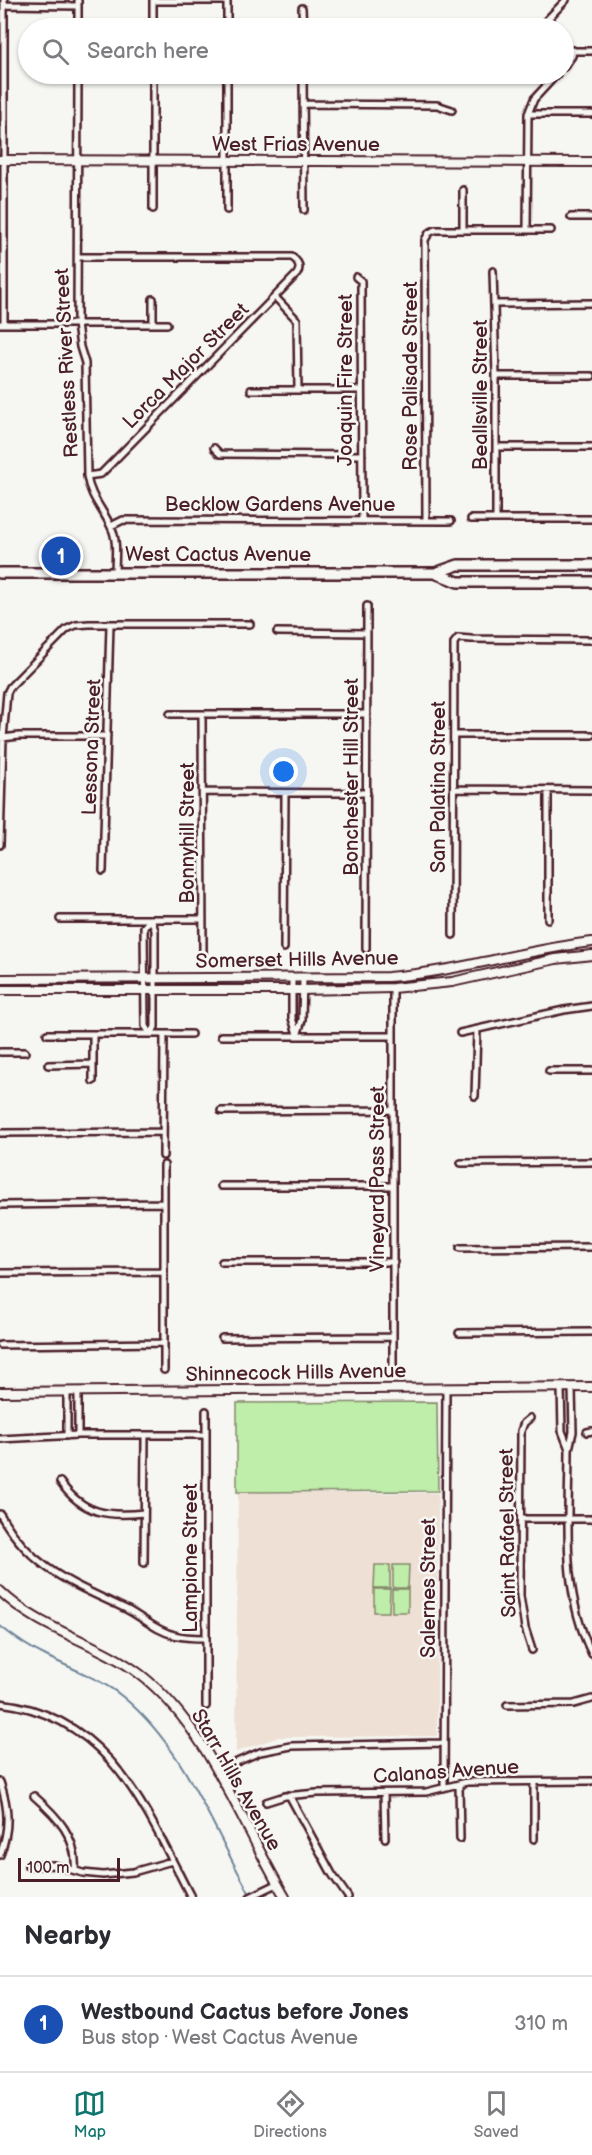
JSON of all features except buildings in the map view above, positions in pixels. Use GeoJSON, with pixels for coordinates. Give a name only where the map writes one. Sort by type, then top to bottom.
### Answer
{"type":"FeatureCollection","features":[{"type":"Feature","properties":{"kind":"main road","name":"West Cactus Avenue"},"geometry":{"type":"LineString","coordinates":[[0,573],[435,573],[458,565],[592,565]]}},
{"type":"Feature","properties":{"kind":"main road","name":"West Cactus Avenue"},"geometry":{"type":"LineString","coordinates":[[435,573],[458,582],[592,582]]}},
{"type":"Feature","properties":{"kind":"street"},"geometry":{"type":"LineString","coordinates":[[153,18],[153,0],[227,0],[227,18]]}},
{"type":"Feature","properties":{"kind":"street"},"geometry":{"type":"LineString","coordinates":[[549,18],[566,0]]}},
{"type":"Feature","properties":{"kind":"street"},"geometry":{"type":"LineString","coordinates":[[78,3],[4,3],[2,324],[167,324]]}},
{"type":"Feature","properties":{"kind":"street"},"geometry":{"type":"LineString","coordinates":[[303,8],[303,18]]}},
{"type":"Feature","properties":{"kind":"street"},"geometry":{"type":"LineString","coordinates":[[574,51],[592,51]]}},
{"type":"Feature","properties":{"kind":"street","name":"Restless River Street"},"geometry":{"type":"LineString","coordinates":[[78,84],[77,324],[85,363],[87,476],[90,492],[111,526],[114,536],[115,573]]}},
{"type":"Feature","properties":{"kind":"street"},"geometry":{"type":"LineString","coordinates":[[153,84],[153,209]]}},
{"type":"Feature","properties":{"kind":"street"},"geometry":{"type":"LineString","coordinates":[[227,84],[227,210]]}},
{"type":"Feature","properties":{"kind":"street"},"geometry":{"type":"LineString","coordinates":[[303,84],[304,210]]}},
{"type":"Feature","properties":{"kind":"street"},"geometry":{"type":"LineString","coordinates":[[527,230],[528,114],[534,99],[548,84]]}},
{"type":"Feature","properties":{"kind":"street"},"geometry":{"type":"LineString","coordinates":[[303,104],[437,105],[452,110]]}},
{"type":"Feature","properties":{"kind":"street"},"geometry":{"type":"LineString","coordinates":[[528,114],[592,114]]}},
{"type":"Feature","properties":{"kind":"street","name":"West Frias Avenue"},"geometry":{"type":"LineString","coordinates":[[2,160],[592,162]]}},
{"type":"Feature","properties":{"kind":"street"},"geometry":{"type":"LineString","coordinates":[[463,190],[463,230],[551,230]]}},
{"type":"Feature","properties":{"kind":"street"},"geometry":{"type":"LineString","coordinates":[[572,217],[592,217]]}},
{"type":"Feature","properties":{"kind":"street","name":"Rose Palisade Street"},"geometry":{"type":"LineString","coordinates":[[426,520],[425,240],[429,233],[435,230],[463,230]]}},
{"type":"Feature","properties":{"kind":"street","name":"Lorca Major Street"},"geometry":{"type":"LineString","coordinates":[[78,257],[292,257],[299,266],[297,274],[101,474],[87,476]]}},
{"type":"Feature","properties":{"kind":"street","name":"Beallsville Street"},"geometry":{"type":"LineString","coordinates":[[493,271],[496,519]]}},
{"type":"Feature","properties":{"kind":"street","name":"Joaquin Fire Street"},"geometry":{"type":"LineString","coordinates":[[356,277],[361,281],[362,520]]}},
{"type":"Feature","properties":{"kind":"street"},"geometry":{"type":"LineString","coordinates":[[275,297],[297,320],[298,390]]}},
{"type":"Feature","properties":{"kind":"street"},"geometry":{"type":"LineString","coordinates":[[153,299],[153,324]]}},
{"type":"Feature","properties":{"kind":"street"},"geometry":{"type":"LineString","coordinates":[[495,304],[592,303]]}},
{"type":"Feature","properties":{"kind":"street"},"geometry":{"type":"LineString","coordinates":[[496,376],[592,376]]}},
{"type":"Feature","properties":{"kind":"street"},"geometry":{"type":"LineString","coordinates":[[251,390],[362,390]]}},
{"type":"Feature","properties":{"kind":"street"},"geometry":{"type":"LineString","coordinates":[[496,447],[592,447]]}},
{"type":"Feature","properties":{"kind":"street"},"geometry":{"type":"LineString","coordinates":[[214,448],[220,454],[362,455]]}},
{"type":"Feature","properties":{"kind":"street"},"geometry":{"type":"LineString","coordinates":[[471,519],[592,519]]}},
{"type":"Feature","properties":{"kind":"street","name":"Becklow Gardens Avenue"},"geometry":{"type":"LineString","coordinates":[[111,526],[123,520],[451,521]]}},
{"type":"Feature","properties":{"kind":"street","name":"Bonchester Hill Street"},"geometry":{"type":"LineString","coordinates":[[366,949],[368,606]]}},
{"type":"Feature","properties":{"kind":"street"},"geometry":{"type":"LineString","coordinates":[[0,845],[1,738],[7,693],[10,687],[71,626],[81,624],[250,624]]}},
{"type":"Feature","properties":{"kind":"street","name":"Lessona Street"},"geometry":{"type":"LineString","coordinates":[[103,870],[110,624]]}},
{"type":"Feature","properties":{"kind":"street"},"geometry":{"type":"LineString","coordinates":[[277,632],[367,633]]}},
{"type":"Feature","properties":{"kind":"street","name":"San Palatina Street"},"geometry":{"type":"LineString","coordinates":[[453,935],[454,646],[456,640],[462,638],[592,640]]}},
{"type":"Feature","properties":{"kind":"street"},"geometry":{"type":"LineString","coordinates":[[170,714],[367,714]]}},
{"type":"Feature","properties":{"kind":"street","name":"Bonnyhill Street"},"geometry":{"type":"LineString","coordinates":[[202,714],[203,953]]}},
{"type":"Feature","properties":{"kind":"street"},"geometry":{"type":"LineString","coordinates":[[1,738],[19,735],[107,736]]}},
{"type":"Feature","properties":{"kind":"street"},"geometry":{"type":"LineString","coordinates":[[454,735],[592,735]]}},
{"type":"Feature","properties":{"kind":"street"},"geometry":{"type":"LineString","coordinates":[[454,789],[592,790]]}},
{"type":"Feature","properties":{"kind":"street"},"geometry":{"type":"LineString","coordinates":[[548,790],[548,919]]}},
{"type":"Feature","properties":{"kind":"street"},"geometry":{"type":"LineString","coordinates":[[202,792],[367,793]]}},
{"type":"Feature","properties":{"kind":"street"},"geometry":{"type":"LineString","coordinates":[[284,948],[285,793]]}},
{"type":"Feature","properties":{"kind":"street"},"geometry":{"type":"LineString","coordinates":[[60,919],[203,919]]}},
{"type":"Feature","properties":{"kind":"street"},"geometry":{"type":"LineString","coordinates":[[151,919],[144,927],[145,1026],[151,1034]]}},
{"type":"Feature","properties":{"kind":"street"},"geometry":{"type":"LineString","coordinates":[[151,919],[155,930],[155,1027],[151,1034]]}},
{"type":"Feature","properties":{"kind":"street","name":"Somerset Hills Avenue"},"geometry":{"type":"LineString","coordinates":[[0,979],[303,978],[414,975],[592,942]]}},
{"type":"Feature","properties":{"kind":"street","name":"Somerset Hills Avenue"},"geometry":{"type":"LineString","coordinates":[[0,990],[393,988],[452,982],[556,959],[592,955]]}},
{"type":"Feature","properties":{"kind":"street"},"geometry":{"type":"LineString","coordinates":[[292,978],[292,1018],[297,1036]]}},
{"type":"Feature","properties":{"kind":"street"},"geometry":{"type":"LineString","coordinates":[[297,1036],[302,1020],[303,978]]}},
{"type":"Feature","properties":{"kind":"street","name":"Vineyard Pass Street"},"geometry":{"type":"LineString","coordinates":[[393,988],[393,1371]]}},
{"type":"Feature","properties":{"kind":"street"},"geometry":{"type":"LineString","coordinates":[[460,1033],[592,1006]]}},
{"type":"Feature","properties":{"kind":"street"},"geometry":{"type":"LineString","coordinates":[[475,1096],[477,1030]]}},
{"type":"Feature","properties":{"kind":"street"},"geometry":{"type":"LineString","coordinates":[[47,1034],[191,1034]]}},
{"type":"Feature","properties":{"kind":"street"},"geometry":{"type":"LineString","coordinates":[[93,1034],[93,1082]]}},
{"type":"Feature","properties":{"kind":"street"},"geometry":{"type":"LineString","coordinates":[[163,1156],[164,1034]]}},
{"type":"Feature","properties":{"kind":"street"},"geometry":{"type":"LineString","coordinates":[[221,1036],[392,1036]]}},
{"type":"Feature","properties":{"kind":"street"},"geometry":{"type":"LineString","coordinates":[[0,1052],[25,1052]]}},
{"type":"Feature","properties":{"kind":"street"},"geometry":{"type":"LineString","coordinates":[[48,1065],[93,1064]]}},
{"type":"Feature","properties":{"kind":"street"},"geometry":{"type":"LineString","coordinates":[[549,1071],[592,1071]]}},
{"type":"Feature","properties":{"kind":"street"},"geometry":{"type":"LineString","coordinates":[[221,1111],[392,1110]]}},
{"type":"Feature","properties":{"kind":"street"},"geometry":{"type":"LineString","coordinates":[[0,1133],[163,1132]]}},
{"type":"Feature","properties":{"kind":"street"},"geometry":{"type":"LineString","coordinates":[[461,1162],[592,1162]]}},
{"type":"Feature","properties":{"kind":"street"},"geometry":{"type":"LineString","coordinates":[[164,1165],[164,1370]]}},
{"type":"Feature","properties":{"kind":"street"},"geometry":{"type":"LineString","coordinates":[[221,1186],[393,1186]]}},
{"type":"Feature","properties":{"kind":"street"},"geometry":{"type":"LineString","coordinates":[[0,1205],[164,1203]]}},
{"type":"Feature","properties":{"kind":"street"},"geometry":{"type":"LineString","coordinates":[[460,1248],[592,1248]]}},
{"type":"Feature","properties":{"kind":"street"},"geometry":{"type":"LineString","coordinates":[[222,1262],[394,1262]]}},
{"type":"Feature","properties":{"kind":"street"},"geometry":{"type":"LineString","coordinates":[[0,1273],[164,1272]]}},
{"type":"Feature","properties":{"kind":"street"},"geometry":{"type":"LineString","coordinates":[[459,1333],[592,1332]]}},
{"type":"Feature","properties":{"kind":"street"},"geometry":{"type":"LineString","coordinates":[[222,1338],[393,1337]]}},
{"type":"Feature","properties":{"kind":"street"},"geometry":{"type":"LineString","coordinates":[[0,1345],[164,1343]]}},
{"type":"Feature","properties":{"kind":"street","name":"Salernes Street"},"geometry":{"type":"LineString","coordinates":[[444,1788],[446,1388]]}},
{"type":"Feature","properties":{"kind":"street"},"geometry":{"type":"LineString","coordinates":[[561,1388],[562,1431],[569,1449]]}},
{"type":"Feature","properties":{"kind":"street"},"geometry":{"type":"LineString","coordinates":[[572,1388],[573,1432],[569,1449],[568,1519],[572,1591],[577,1617],[592,1654]]}},
{"type":"Feature","properties":{"kind":"street","name":"Shinnecock Hills Avenue"},"geometry":{"type":"LineString","coordinates":[[0,1392],[592,1388]]}},
{"type":"Feature","properties":{"kind":"street"},"geometry":{"type":"LineString","coordinates":[[67,1391],[67,1436]]}},
{"type":"Feature","properties":{"kind":"street"},"geometry":{"type":"LineString","coordinates":[[78,1391],[78,1435]]}},
{"type":"Feature","properties":{"kind":"street","name":"Lampione Street"},"geometry":{"type":"LineString","coordinates":[[206,1411],[206,1706]]}},
{"type":"Feature","properties":{"kind":"street","name":"Saint Rafael Street"},"geometry":{"type":"LineString","coordinates":[[530,1418],[524,1423],[521,1431],[520,1596],[525,1628],[532,1650]]}},
{"type":"Feature","properties":{"kind":"street"},"geometry":{"type":"LineString","coordinates":[[0,1439],[78,1435],[206,1435]]}},
{"type":"Feature","properties":{"kind":"street"},"geometry":{"type":"LineString","coordinates":[[144,1563],[145,1436]]}},
{"type":"Feature","properties":{"kind":"street"},"geometry":{"type":"LineString","coordinates":[[60,1482],[72,1497],[89,1509],[114,1514],[144,1513]]}},
{"type":"Feature","properties":{"kind":"street"},"geometry":{"type":"LineString","coordinates":[[0,1514],[27,1551],[57,1576],[130,1612],[168,1634],[206,1638]]}},
{"type":"Feature","properties":{"kind":"street"},"geometry":{"type":"LineString","coordinates":[[521,1519],[592,1519]]}},
{"type":"Feature","properties":{"kind":"street","name":"Starr Hills Avenue"},"geometry":{"type":"LineString","coordinates":[[0,1591],[40,1622],[98,1649],[142,1676],[166,1698],[186,1722],[232,1797],[285,1897]]}},
{"type":"Feature","properties":{"kind":"street"},"geometry":{"type":"LineString","coordinates":[[507,1705],[574,1704],[592,1699]]}},
{"type":"Feature","properties":{"kind":"street"},"geometry":{"type":"LineString","coordinates":[[0,1703],[21,1706],[51,1717],[75,1729],[95,1743],[134,1789],[191,1897]]}},
{"type":"Feature","properties":{"kind":"street"},"geometry":{"type":"LineString","coordinates":[[216,1771],[245,1757],[291,1746],[443,1743]]}},
{"type":"Feature","properties":{"kind":"street","name":"Calanas Avenue"},"geometry":{"type":"LineString","coordinates":[[266,1802],[289,1796],[317,1793],[426,1792],[467,1782],[592,1781]]}},
{"type":"Feature","properties":{"kind":"street"},"geometry":{"type":"LineString","coordinates":[[0,1782],[7,1805],[8,1818],[6,1839],[0,1855]]}},
{"type":"Feature","properties":{"kind":"street"},"geometry":{"type":"LineString","coordinates":[[534,1782],[534,1839]]}},
{"type":"Feature","properties":{"kind":"street"},"geometry":{"type":"LineString","coordinates":[[459,1785],[460,1839]]}},
{"type":"Feature","properties":{"kind":"street"},"geometry":{"type":"LineString","coordinates":[[384,1792],[385,1838]]}},
{"type":"Feature","properties":{"kind":"street"},"geometry":{"type":"LineString","coordinates":[[34,1796],[55,1816],[69,1836],[76,1857],[75,1870]]}},
{"type":"Feature","properties":{"kind":"street"},"geometry":{"type":"LineString","coordinates":[[289,1796],[332,1874],[348,1897]]}},
{"type":"Feature","properties":{"kind":"street"},"geometry":{"type":"LineString","coordinates":[[28,1866],[54,1865],[91,1874],[121,1874],[172,1860]]}},
{"type":"Feature","properties":{"kind":"street"},"geometry":{"type":"LineString","coordinates":[[253,1895],[277,1884]]}},
{"type":"Feature","properties":{"kind":"shaded area"},"geometry":{"type":"Polygon","coordinates":[[[238,1493],[438,1493],[437,1736],[279,1737],[236,1752],[238,1493]]]}},
{"type":"Feature","properties":{"kind":"green space"},"geometry":{"type":"Polygon","coordinates":[[[437,1402],[438,1491],[237,1492],[237,1403],[437,1402]]]}},
{"type":"Feature","properties":{"kind":"green space"},"geometry":{"type":"Polygon","coordinates":[[[375,1565],[390,1565],[390,1588],[374,1588],[375,1565]]]}},
{"type":"Feature","properties":{"kind":"green space"},"geometry":{"type":"Polygon","coordinates":[[[393,1565],[409,1565],[408,1588],[393,1588],[393,1565]]]}},
{"type":"Feature","properties":{"kind":"green space"},"geometry":{"type":"Polygon","coordinates":[[[374,1589],[390,1589],[389,1612],[374,1612],[374,1589]]]}},
{"type":"Feature","properties":{"kind":"green space"},"geometry":{"type":"Polygon","coordinates":[[[392,1589],[408,1589],[408,1612],[392,1612],[392,1589]]]}},
{"type":"Feature","properties":{"kind":"waterway"},"geometry":{"type":"LineString","coordinates":[[0,1626],[34,1650],[105,1685],[123,1697],[145,1718],[164,1740],[196,1790],[251,1896]]}},
{"type":"Feature","properties":{"kind":"place","name":"Westbound Cactus before Jones"},"geometry":{"type":"Point","coordinates":[61,556]}}]}
